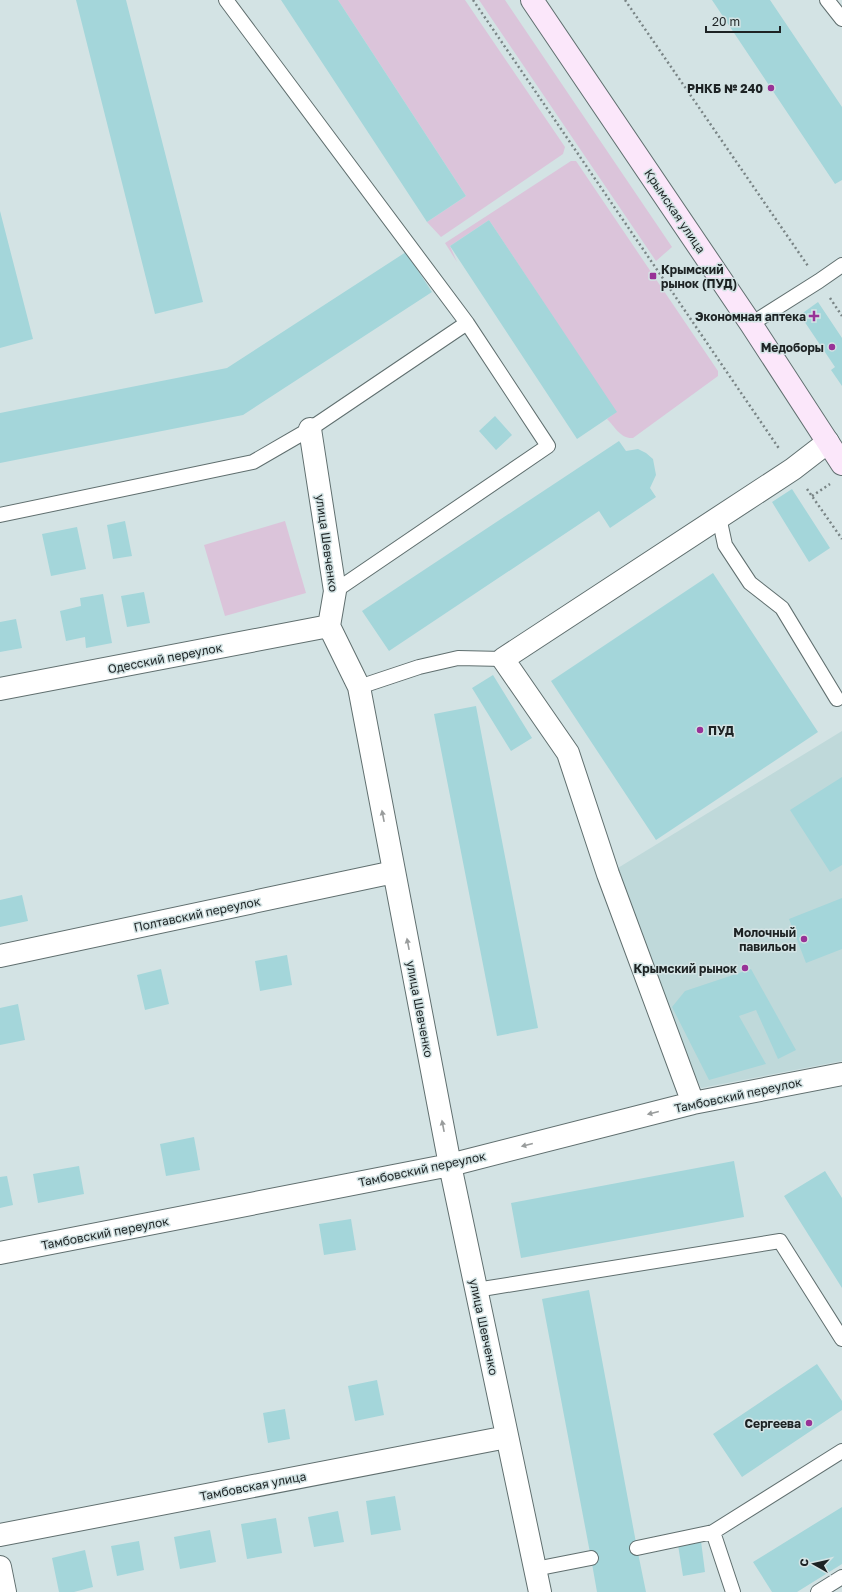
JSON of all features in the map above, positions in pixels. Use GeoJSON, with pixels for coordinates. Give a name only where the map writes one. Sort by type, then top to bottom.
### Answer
{"type":"FeatureCollection","features":[{"type":"Feature","properties":{"kind":"main road","name":"Крымская улица"},"geometry":{"type":"LineString","coordinates":[[532,0],[751,324],[828,442],[839,472]]}},
{"type":"Feature","properties":{"kind":"street","name":"улица Шевченко"},"geometry":{"type":"LineString","coordinates":[[310,429],[335,591],[329,626],[359,687],[450,1165],[540,1592]]}},
{"type":"Feature","properties":{"kind":"street"},"geometry":{"type":"LineString","coordinates":[[693,1103],[608,874],[568,753],[503,659],[793,469],[828,442]]}},
{"type":"Feature","properties":{"kind":"street","name":"Одесский переулок"},"geometry":{"type":"LineString","coordinates":[[0,689],[329,626]]}},
{"type":"Feature","properties":{"kind":"street","name":"Полтавский переулок"},"geometry":{"type":"LineString","coordinates":[[0,956],[394,872]]}},
{"type":"Feature","properties":{"kind":"street","name":"Тамбовский переулок"},"geometry":{"type":"LineString","coordinates":[[0,1253],[450,1165],[693,1103],[842,1074]]}},
{"type":"Feature","properties":{"kind":"street","name":"Тамбовская улица"},"geometry":{"type":"LineString","coordinates":[[0,1535],[507,1437]]}},
{"type":"Feature","properties":{"kind":"street"},"geometry":{"type":"LineString","coordinates":[[0,1567],[5,1592]]}},
{"type":"Feature","properties":{"kind":"lane"},"geometry":{"type":"LineString","coordinates":[[226,0],[467,323],[548,446],[335,591]]}},
{"type":"Feature","properties":{"kind":"lane"},"geometry":{"type":"LineString","coordinates":[[827,0],[842,19]]}},
{"type":"Feature","properties":{"kind":"lane"},"geometry":{"type":"LineString","coordinates":[[751,324],[819,282],[842,264]]}},
{"type":"Feature","properties":{"kind":"lane"},"geometry":{"type":"LineString","coordinates":[[0,515],[253,462],[310,429],[467,323]]}},
{"type":"Feature","properties":{"kind":"lane"},"geometry":{"type":"LineString","coordinates":[[719,517],[725,545],[750,583],[782,608],[837,699]]}},
{"type":"Feature","properties":{"kind":"lane"},"geometry":{"type":"LineString","coordinates":[[359,687],[419,667],[458,658],[503,659]]}},
{"type":"Feature","properties":{"kind":"lane"},"geometry":{"type":"LineString","coordinates":[[476,1290],[780,1241],[842,1339]]}},
{"type":"Feature","properties":{"kind":"lane"},"geometry":{"type":"LineString","coordinates":[[637,1548],[713,1532],[842,1451]]}},
{"type":"Feature","properties":{"kind":"lane"},"geometry":{"type":"LineString","coordinates":[[713,1532],[733,1592]]}},
{"type":"Feature","properties":{"kind":"lane"},"geometry":{"type":"LineString","coordinates":[[535,1569],[591,1558]]}},
{"type":"Feature","properties":{"kind":"lane"},"geometry":{"type":"LineString","coordinates":[[818,1592],[842,1577]]}},
{"type":"Feature","properties":{"kind":"path"},"geometry":{"type":"LineString","coordinates":[[473,0],[842,539]]}},
{"type":"Feature","properties":{"kind":"path"},"geometry":{"type":"LineString","coordinates":[[625,0],[842,316]]}},
{"type":"Feature","properties":{"kind":"path"},"geometry":{"type":"LineString","coordinates":[[812,496],[839,472]]}},
{"type":"Feature","properties":{"kind":"shaded area"},"geometry":{"type":"Polygon","coordinates":[[[338,0],[465,0],[565,147],[563,154],[441,237],[427,222],[466,196],[338,0]]]}},
{"type":"Feature","properties":{"kind":"shaded area"},"geometry":{"type":"Polygon","coordinates":[[[479,0],[505,0],[672,247],[656,261],[479,0]]]}},
{"type":"Feature","properties":{"kind":"shaded area"},"geometry":{"type":"Polygon","coordinates":[[[571,161],[576,161],[718,371],[718,376],[633,438],[622,435],[607,419],[616,412],[489,220],[450,246],[457,262],[445,243],[571,161]]]}},
{"type":"Feature","properties":{"kind":"shaded area"},"geometry":{"type":"Polygon","coordinates":[[[285,521],[306,593],[225,616],[204,545],[285,521]]]}},
{"type":"Feature","properties":{"kind":"shaded area","name":"Крымский рынок"},"geometry":{"type":"Polygon","coordinates":[[[842,731],[842,1061],[701,1088],[608,874],[842,731]]]}},
{"type":"Feature","properties":{"kind":"building"},"geometry":{"type":"Polygon","coordinates":[[[76,0],[126,0],[203,302],[155,314],[76,0]]]}},
{"type":"Feature","properties":{"kind":"building"},"geometry":{"type":"Polygon","coordinates":[[[281,0],[338,0],[466,196],[427,222],[281,0]]]}},
{"type":"Feature","properties":{"kind":"building"},"geometry":{"type":"Polygon","coordinates":[[[712,0],[770,0],[842,107],[842,180],[835,184],[712,0]]]}},
{"type":"Feature","properties":{"kind":"building"},"geometry":{"type":"Polygon","coordinates":[[[0,211],[33,339],[0,348],[0,211]]]}},
{"type":"Feature","properties":{"kind":"building"},"geometry":{"type":"Polygon","coordinates":[[[489,220],[617,412],[577,439],[450,246],[489,220]]]}},
{"type":"Feature","properties":{"kind":"building"},"geometry":{"type":"Polygon","coordinates":[[[406,252],[432,292],[243,415],[0,463],[0,413],[227,368],[406,252]]]}},
{"type":"Feature","properties":{"kind":"building"},"geometry":{"type":"Polygon","coordinates":[[[818,302],[842,338],[842,386],[831,370],[835,367],[800,315],[818,302]]]}},
{"type":"Feature","properties":{"kind":"building"},"geometry":{"type":"Polygon","coordinates":[[[495,416],[512,435],[496,450],[479,431],[495,416]]]}},
{"type":"Feature","properties":{"kind":"building"},"geometry":{"type":"Polygon","coordinates":[[[619,441],[626,451],[638,449],[653,459],[656,475],[650,488],[656,497],[610,528],[599,511],[389,651],[362,611],[619,441]]]}},
{"type":"Feature","properties":{"kind":"building"},"geometry":{"type":"Polygon","coordinates":[[[792,489],[830,548],[809,562],[772,502],[792,489]]]}},
{"type":"Feature","properties":{"kind":"building"},"geometry":{"type":"Polygon","coordinates":[[[125,521],[132,556],[113,559],[107,525],[125,521]]]}},
{"type":"Feature","properties":{"kind":"building"},"geometry":{"type":"Polygon","coordinates":[[[77,527],[86,569],[51,576],[42,534],[77,527]]]}},
{"type":"Feature","properties":{"kind":"building","name":"ПУД"},"geometry":{"type":"Polygon","coordinates":[[[713,573],[818,732],[656,840],[551,681],[713,573]]]}},
{"type":"Feature","properties":{"kind":"building"},"geometry":{"type":"Polygon","coordinates":[[[144,592],[150,623],[127,627],[121,596],[144,592]]]}},
{"type":"Feature","properties":{"kind":"building"},"geometry":{"type":"Polygon","coordinates":[[[103,594],[112,643],[86,648],[85,637],[66,641],[60,611],[81,606],[80,598],[103,594]]]}},
{"type":"Feature","properties":{"kind":"building"},"geometry":{"type":"Polygon","coordinates":[[[16,619],[22,648],[0,652],[0,622],[16,619]]]}},
{"type":"Feature","properties":{"kind":"building"},"geometry":{"type":"Polygon","coordinates":[[[493,675],[532,738],[511,751],[472,688],[493,675]]]}},
{"type":"Feature","properties":{"kind":"building"},"geometry":{"type":"Polygon","coordinates":[[[476,706],[538,1028],[497,1036],[434,714],[476,706]]]}},
{"type":"Feature","properties":{"kind":"building"},"geometry":{"type":"Polygon","coordinates":[[[842,777],[842,865],[830,872],[790,810],[842,777]]]}},
{"type":"Feature","properties":{"kind":"building"},"geometry":{"type":"Polygon","coordinates":[[[22,895],[28,921],[0,927],[0,900],[22,895]]]}},
{"type":"Feature","properties":{"kind":"building"},"geometry":{"type":"Polygon","coordinates":[[[842,898],[842,949],[806,963],[789,919],[842,898]]]}},
{"type":"Feature","properties":{"kind":"building"},"geometry":{"type":"Polygon","coordinates":[[[287,955],[292,985],[260,991],[255,961],[287,955]]]}},
{"type":"Feature","properties":{"kind":"building"},"geometry":{"type":"Polygon","coordinates":[[[161,969],[169,1004],[145,1010],[137,975],[161,969]]]}},
{"type":"Feature","properties":{"kind":"building"},"geometry":{"type":"Polygon","coordinates":[[[751,969],[796,1050],[778,1059],[756,1010],[739,1016],[766,1064],[709,1080],[672,1007],[685,991],[751,969]]]}},
{"type":"Feature","properties":{"kind":"building"},"geometry":{"type":"Polygon","coordinates":[[[18,1004],[25,1040],[0,1045],[0,1008],[18,1004]]]}},
{"type":"Feature","properties":{"kind":"building"},"geometry":{"type":"Polygon","coordinates":[[[194,1137],[200,1170],[166,1176],[160,1144],[194,1137]]]}},
{"type":"Feature","properties":{"kind":"building"},"geometry":{"type":"Polygon","coordinates":[[[734,1161],[744,1217],[521,1258],[511,1203],[734,1161]]]}},
{"type":"Feature","properties":{"kind":"building"},"geometry":{"type":"Polygon","coordinates":[[[79,1166],[84,1194],[38,1203],[33,1174],[79,1166]]]}},
{"type":"Feature","properties":{"kind":"building"},"geometry":{"type":"Polygon","coordinates":[[[825,1171],[842,1198],[842,1288],[784,1196],[825,1171]]]}},
{"type":"Feature","properties":{"kind":"building"},"geometry":{"type":"Polygon","coordinates":[[[7,1176],[13,1205],[0,1208],[0,1177],[7,1176]]]}},
{"type":"Feature","properties":{"kind":"building"},"geometry":{"type":"Polygon","coordinates":[[[351,1219],[356,1250],[324,1255],[319,1224],[351,1219]]]}},
{"type":"Feature","properties":{"kind":"building"},"geometry":{"type":"Polygon","coordinates":[[[589,1290],[646,1592],[597,1592],[542,1299],[589,1290]]]}},
{"type":"Feature","properties":{"kind":"building"},"geometry":{"type":"Polygon","coordinates":[[[817,1364],[842,1401],[842,1410],[742,1477],[713,1434],[817,1364]]]}},
{"type":"Feature","properties":{"kind":"building"},"geometry":{"type":"Polygon","coordinates":[[[377,1380],[384,1415],[355,1421],[348,1386],[377,1380]]]}},
{"type":"Feature","properties":{"kind":"building"},"geometry":{"type":"Polygon","coordinates":[[[285,1409],[290,1439],[268,1443],[263,1413],[285,1409]]]}},
{"type":"Feature","properties":{"kind":"building"},"geometry":{"type":"Polygon","coordinates":[[[395,1496],[401,1530],[371,1535],[366,1501],[395,1496]]]}},
{"type":"Feature","properties":{"kind":"building"},"geometry":{"type":"Polygon","coordinates":[[[842,1507],[842,1564],[797,1592],[772,1592],[753,1562],[842,1507]]]}},
{"type":"Feature","properties":{"kind":"building"},"geometry":{"type":"Polygon","coordinates":[[[338,1511],[344,1542],[314,1547],[308,1517],[338,1511]]]}},
{"type":"Feature","properties":{"kind":"building"},"geometry":{"type":"Polygon","coordinates":[[[276,1518],[282,1553],[247,1559],[241,1524],[276,1518]]]}},
{"type":"Feature","properties":{"kind":"building"},"geometry":{"type":"Polygon","coordinates":[[[210,1530],[216,1562],[180,1569],[174,1537],[210,1530]]]}},
{"type":"Feature","properties":{"kind":"building"},"geometry":{"type":"Polygon","coordinates":[[[139,1541],[144,1570],[117,1576],[111,1546],[139,1541]]]}},
{"type":"Feature","properties":{"kind":"building"},"geometry":{"type":"Polygon","coordinates":[[[701,1541],[705,1572],[683,1576],[678,1545],[701,1541]]]}},
{"type":"Feature","properties":{"kind":"building"},"geometry":{"type":"Polygon","coordinates":[[[85,1550],[93,1587],[74,1592],[59,1592],[52,1558],[85,1550]]]}},
{"type":"Feature","properties":{"kind":"place","name":"РНКБ № 240"},"geometry":{"type":"Point","coordinates":[771,88]}},
{"type":"Feature","properties":{"kind":"place","name":"Крымский рынок (ПУД)"},"geometry":{"type":"Point","coordinates":[653,276]}},
{"type":"Feature","properties":{"kind":"place","name":"Экономная аптека"},"geometry":{"type":"Point","coordinates":[814,316]}},
{"type":"Feature","properties":{"kind":"place","name":"Медоборы"},"geometry":{"type":"Point","coordinates":[832,347]}},
{"type":"Feature","properties":{"kind":"place","name":"ПУД"},"geometry":{"type":"Point","coordinates":[700,730]}},
{"type":"Feature","properties":{"kind":"place","name":"Молочный павильон"},"geometry":{"type":"Point","coordinates":[804,939]}},
{"type":"Feature","properties":{"kind":"place","name":"Крымский рынок"},"geometry":{"type":"Point","coordinates":[745,968]}},
{"type":"Feature","properties":{"kind":"place","name":"Сергеева"},"geometry":{"type":"Point","coordinates":[809,1423]}}]}
